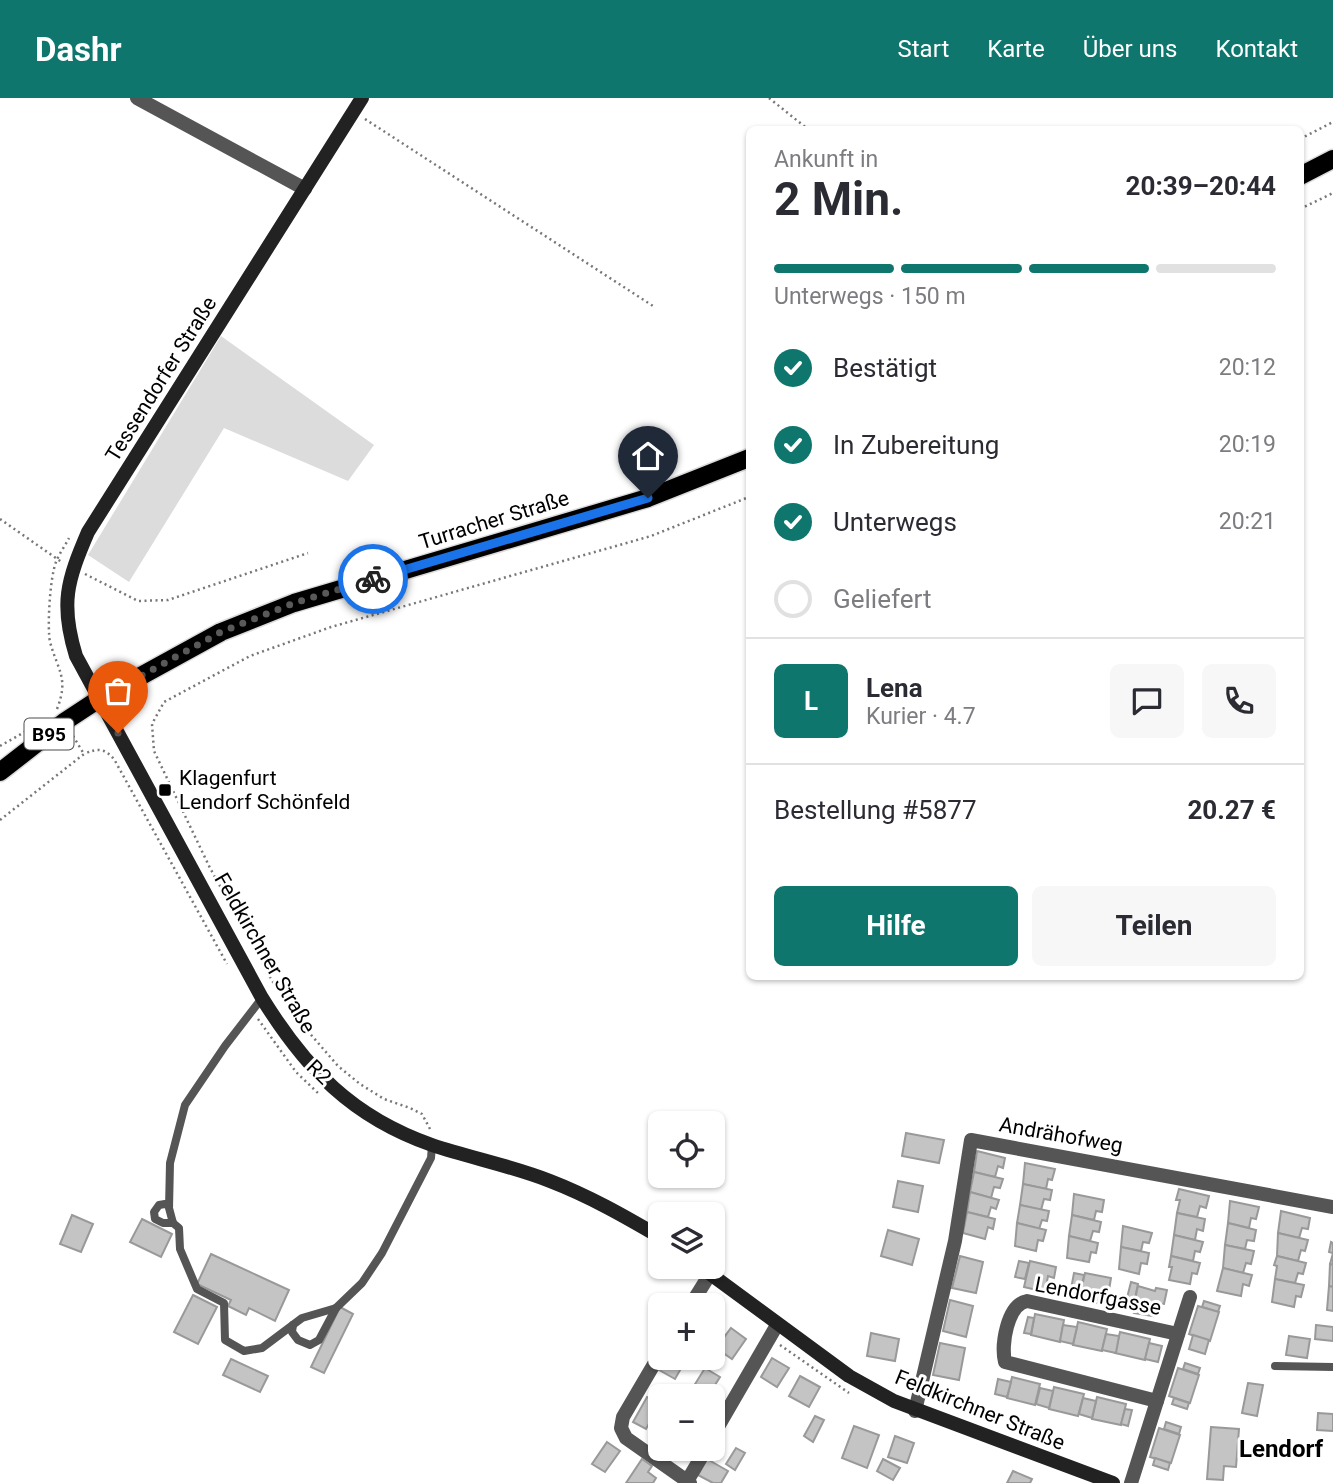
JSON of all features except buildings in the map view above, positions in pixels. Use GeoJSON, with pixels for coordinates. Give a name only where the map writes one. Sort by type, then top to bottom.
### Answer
{"type":"FeatureCollection","features":[{"type":"Feature","properties":{"kind":"main road","name":"Tessendorfer Straße"},"geometry":{"type":"LineString","coordinates":[[99,699],[76,656],[67,626],[67,593],[73,567],[88,532],[362,98]]}},
{"type":"Feature","properties":{"kind":"main road"},"geometry":{"type":"LineString","coordinates":[[1304,174],[1333,159]]}},
{"type":"Feature","properties":{"kind":"main road","name":"Turracher Straße"},"geometry":{"type":"LineString","coordinates":[[0,772],[64,722],[99,699],[221,632],[294,603],[648,498],[746,459]]}},
{"type":"Feature","properties":{"kind":"main road","name":"Feldkirchner Straße"},"geometry":{"type":"LineString","coordinates":[[99,699],[257,1004],[307,1063],[335,1090],[375,1119],[432,1145],[548,1181],[605,1205],[648,1230]]}},
{"type":"Feature","properties":{"kind":"main road","name":"Feldkirchner Straße"},"geometry":{"type":"LineString","coordinates":[[718,1279],[849,1376],[915,1410],[1113,1483]]}},
{"type":"Feature","properties":{"kind":"street"},"geometry":{"type":"LineString","coordinates":[[137,98],[305,189]]}},
{"type":"Feature","properties":{"kind":"street","name":"Andrähofweg"},"geometry":{"type":"LineString","coordinates":[[915,1410],[955,1241],[971,1140],[1333,1207]]}},
{"type":"Feature","properties":{"kind":"street","name":"Lendorfgasse"},"geometry":{"type":"LineString","coordinates":[[1131,1483],[1190,1297]]}},
{"type":"Feature","properties":{"kind":"street","name":"Lendorfgasse"},"geometry":{"type":"LineString","coordinates":[[1157,1401],[1005,1362],[1003,1353],[1012,1313],[1016,1306],[1027,1301],[1178,1334]]}},
{"type":"Feature","properties":{"kind":"street"},"geometry":{"type":"LineString","coordinates":[[725,1415],[777,1325]]}},
{"type":"Feature","properties":{"kind":"street"},"geometry":{"type":"LineString","coordinates":[[651,1370],[623,1417],[621,1428],[626,1438],[688,1482],[699,1461]]}},
{"type":"Feature","properties":{"kind":"lane"},"geometry":{"type":"LineString","coordinates":[[257,1004],[185,1105],[170,1163],[169,1206],[173,1223],[178,1228],[180,1249],[197,1289],[224,1303],[225,1340],[244,1351],[262,1348],[302,1318],[336,1308]]}},
{"type":"Feature","properties":{"kind":"lane"},"geometry":{"type":"LineString","coordinates":[[293,1325],[292,1332],[298,1340],[310,1345],[319,1340],[336,1308],[362,1283],[382,1252],[430,1158],[432,1145]]}},
{"type":"Feature","properties":{"kind":"lane"},"geometry":{"type":"LineString","coordinates":[[169,1206],[159,1205],[154,1212],[155,1219],[163,1223],[173,1223]]}},
{"type":"Feature","properties":{"kind":"lane"},"geometry":{"type":"LineString","coordinates":[[1275,1366],[1333,1367]]}},
{"type":"Feature","properties":{"kind":"path"},"geometry":{"type":"LineString","coordinates":[[769,98],[804,126]]}},
{"type":"Feature","properties":{"kind":"path"},"geometry":{"type":"LineString","coordinates":[[354,112],[653,306]]}},
{"type":"Feature","properties":{"kind":"path"},"geometry":{"type":"LineString","coordinates":[[1304,137],[1333,122]]}},
{"type":"Feature","properties":{"kind":"path"},"geometry":{"type":"LineString","coordinates":[[1304,207],[1333,193]]}},
{"type":"Feature","properties":{"kind":"path"},"geometry":{"type":"LineString","coordinates":[[432,1145],[430,1126],[422,1114],[384,1099],[338,1066],[300,1022],[271,979],[210,868],[154,751],[152,724],[164,702],[250,656],[331,627],[651,536],[746,498]]}},
{"type":"Feature","properties":{"kind":"path"},"geometry":{"type":"LineString","coordinates":[[0,519],[56,560],[138,601],[168,600],[308,553]]}},
{"type":"Feature","properties":{"kind":"path"},"geometry":{"type":"LineString","coordinates":[[56,560],[51,578],[50,640],[63,678],[62,695],[57,710],[84,754]]}},
{"type":"Feature","properties":{"kind":"path"},"geometry":{"type":"LineString","coordinates":[[0,820],[84,754],[101,749],[114,760],[232,974]]}},
{"type":"Feature","properties":{"kind":"path","name":"R2"},"geometry":{"type":"LineString","coordinates":[[257,1004],[268,1036],[296,1072],[322,1097]]}},
{"type":"Feature","properties":{"kind":"shaded area"},"geometry":{"type":"Polygon","coordinates":[[[221,336],[374,445],[348,481],[224,428],[129,582],[88,555],[221,336]]]}},
{"type":"Feature","properties":{"kind":"way so far"},"geometry":{"type":"LineString","coordinates":[[118,733],[99,699],[221,632],[294,603],[373,579]]}},
{"type":"Feature","properties":{"kind":"place","name":"Klagenfurt Lendorf Schönfeld"},"geometry":{"type":"Point","coordinates":[165,790]}},
{"type":"Feature","properties":{"kind":"district","name":"Lendorf"},"geometry":{"type":"Point","coordinates":[1281,1449]}},
{"type":"Feature","properties":{"kind":"route"},"geometry":{"type":"LineString","coordinates":[[373,579],[648,498]]}}]}
